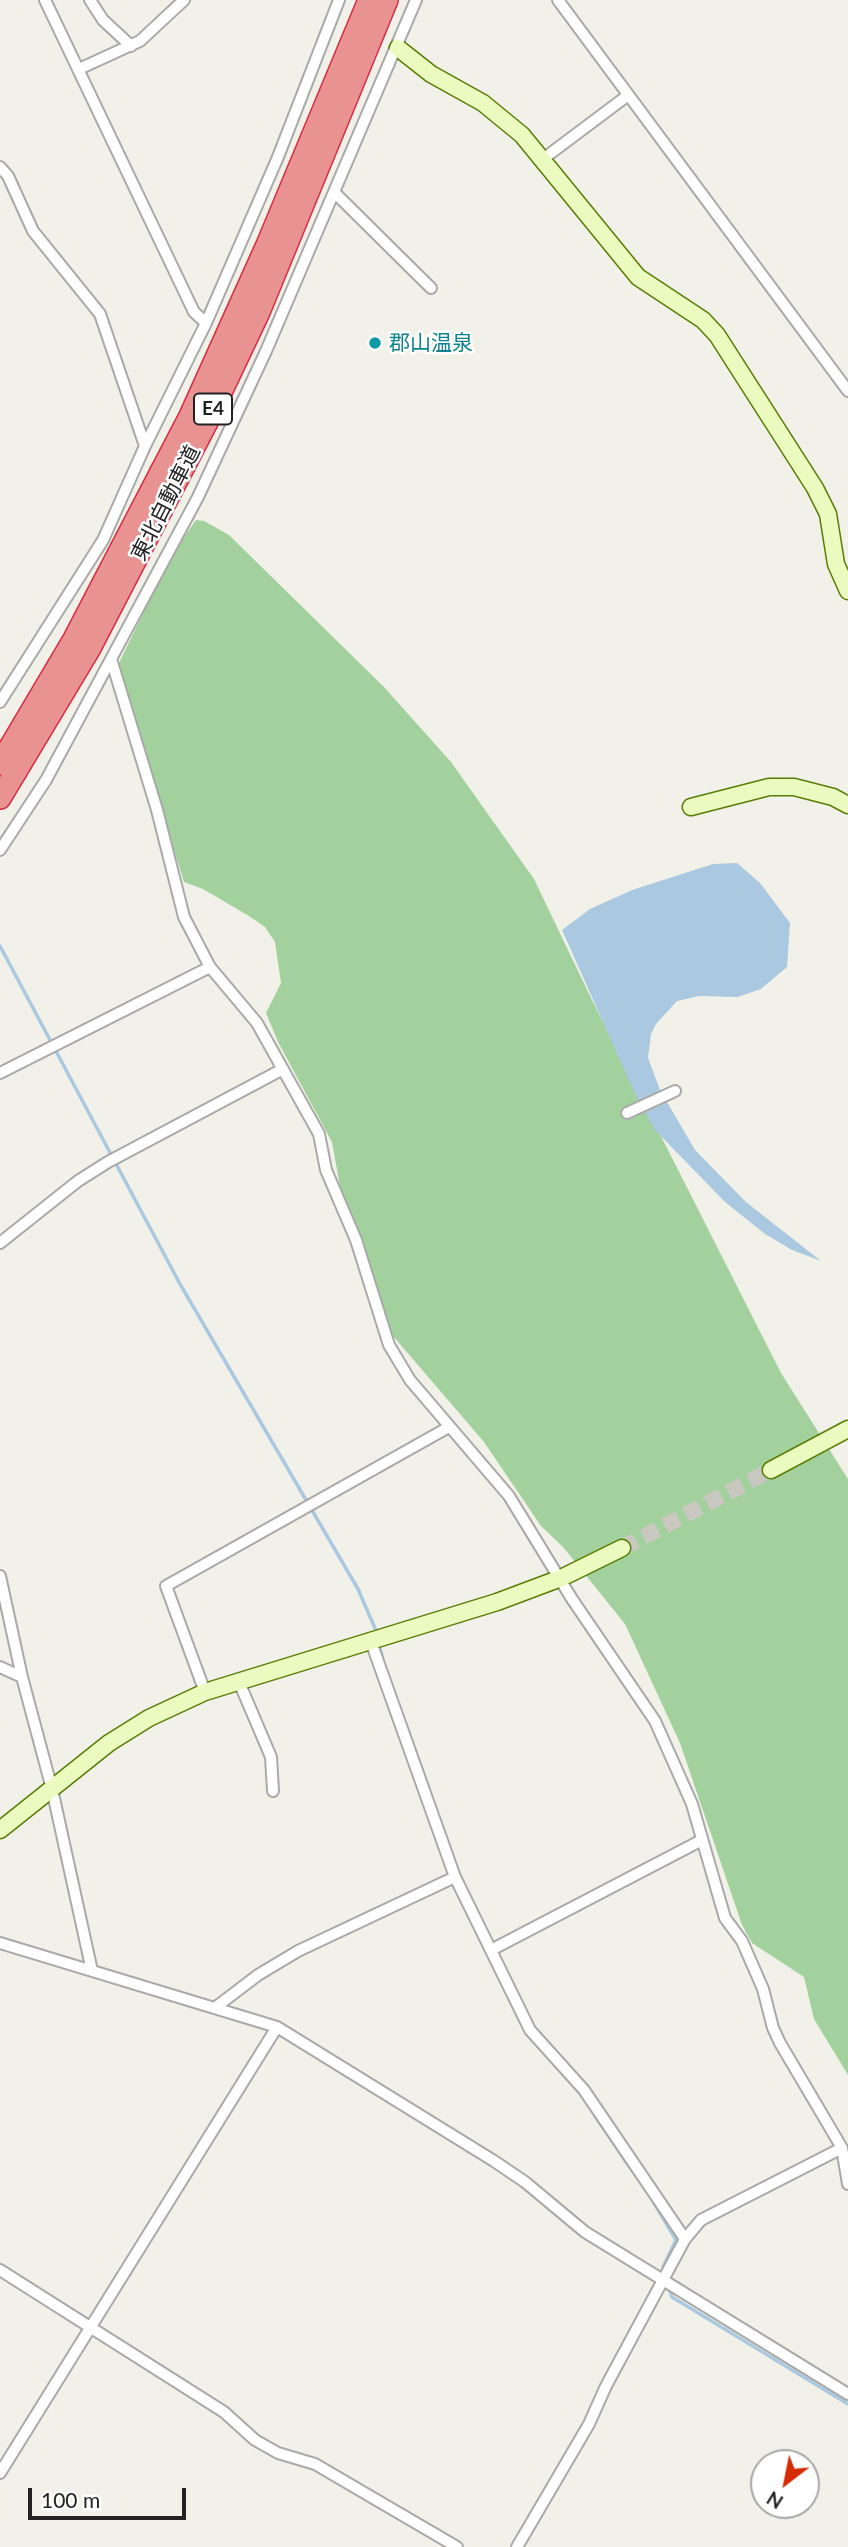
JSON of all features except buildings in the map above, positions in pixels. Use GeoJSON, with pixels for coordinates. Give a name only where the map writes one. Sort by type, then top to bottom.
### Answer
{"type":"FeatureCollection","features":[{"type":"Feature","properties":{"kind":"highway","name":"東北自動車道"},"geometry":{"type":"LineString","coordinates":[[0,764],[87,616],[190,416],[267,245],[369,0]]}},
{"type":"Feature","properties":{"kind":"highway","name":"東北自動車道"},"geometry":{"type":"LineString","coordinates":[[0,798],[90,648],[206,424],[268,289],[387,0]]}},
{"type":"Feature","properties":{"kind":"street"},"geometry":{"type":"LineString","coordinates":[[45,0],[194,312],[206,323]]}},
{"type":"Feature","properties":{"kind":"street"},"geometry":{"type":"LineString","coordinates":[[90,0],[103,20],[131,46]]}},
{"type":"Feature","properties":{"kind":"street"},"geometry":{"type":"LineString","coordinates":[[79,69],[131,46],[184,0]]}},
{"type":"Feature","properties":{"kind":"street"},"geometry":{"type":"LineString","coordinates":[[0,702],[97,552],[146,456],[278,157],[340,0]]}},
{"type":"Feature","properties":{"kind":"street"},"geometry":{"type":"LineString","coordinates":[[0,850],[46,780],[198,497],[335,193],[416,0]]}},
{"type":"Feature","properties":{"kind":"street"},"geometry":{"type":"LineString","coordinates":[[558,0],[848,391]]}},
{"type":"Feature","properties":{"kind":"street"},"geometry":{"type":"LineString","coordinates":[[398,48],[431,74],[497,113],[522,135],[638,277],[703,320],[717,335],[820,496],[828,514],[836,564],[848,591]]}},
{"type":"Feature","properties":{"kind":"street"},"geometry":{"type":"LineString","coordinates":[[543,159],[628,96]]}},
{"type":"Feature","properties":{"kind":"street"},"geometry":{"type":"LineString","coordinates":[[0,167],[8,176],[33,230],[59,265],[91,299],[100,314],[146,456]]}},
{"type":"Feature","properties":{"kind":"street"},"geometry":{"type":"LineString","coordinates":[[335,193],[431,288]]}},
{"type":"Feature","properties":{"kind":"street"},"geometry":{"type":"LineString","coordinates":[[186,490],[198,497]]}},
{"type":"Feature","properties":{"kind":"street"},"geometry":{"type":"LineString","coordinates":[[111,659],[157,810],[184,917],[210,967],[257,1023],[319,1134],[326,1170],[356,1240],[389,1345],[410,1380],[509,1496],[655,1721],[692,1804],[724,1917],[743,1941],[763,1989],[773,2028],[842,2148],[848,2185]]}},
{"type":"Feature","properties":{"kind":"street"},"geometry":{"type":"LineString","coordinates":[[691,807],[769,787],[794,787],[833,797],[848,805]]}},
{"type":"Feature","properties":{"kind":"street"},"geometry":{"type":"LineString","coordinates":[[0,1073],[210,967]]}},
{"type":"Feature","properties":{"kind":"street"},"geometry":{"type":"LineString","coordinates":[[0,1243],[78,1181],[108,1162],[283,1069]]}},
{"type":"Feature","properties":{"kind":"street"},"geometry":{"type":"LineString","coordinates":[[626,1113],[676,1091]]}},
{"type":"Feature","properties":{"kind":"street"},"geometry":{"type":"LineString","coordinates":[[205,1692],[166,1586],[449,1427]]}},
{"type":"Feature","properties":{"kind":"street"},"geometry":{"type":"LineString","coordinates":[[771,1470],[848,1429]]}},
{"type":"Feature","properties":{"kind":"street"},"geometry":{"type":"LineString","coordinates":[[0,1830],[109,1742],[149,1718],[205,1692],[497,1602],[561,1578],[622,1548]]}},
{"type":"Feature","properties":{"kind":"street"},"geometry":{"type":"LineString","coordinates":[[0,1576],[22,1677],[52,1789],[92,1971]]}},
{"type":"Feature","properties":{"kind":"street"},"geometry":{"type":"LineString","coordinates":[[370,1639],[455,1877],[530,2030],[584,2090],[685,2239]]}},
{"type":"Feature","properties":{"kind":"street"},"geometry":{"type":"LineString","coordinates":[[0,1667],[22,1677]]}},
{"type":"Feature","properties":{"kind":"street"},"geometry":{"type":"LineString","coordinates":[[239,1682],[271,1757],[273,1791]]}},
{"type":"Feature","properties":{"kind":"street"},"geometry":{"type":"LineString","coordinates":[[491,1951],[702,1840]]}},
{"type":"Feature","properties":{"kind":"street"},"geometry":{"type":"LineString","coordinates":[[216,2007],[258,1975],[298,1951],[455,1877]]}},
{"type":"Feature","properties":{"kind":"street"},"geometry":{"type":"LineString","coordinates":[[0,1943],[277,2026],[494,2161],[525,2182],[585,2232],[848,2394]]}},
{"type":"Feature","properties":{"kind":"street"},"geometry":{"type":"LineString","coordinates":[[0,2473],[88,2326],[277,2026]]}},
{"type":"Feature","properties":{"kind":"street"},"geometry":{"type":"LineString","coordinates":[[517,2547],[589,2424],[661,2280],[685,2239],[701,2220],[842,2148]]}},
{"type":"Feature","properties":{"kind":"street"},"geometry":{"type":"LineString","coordinates":[[0,2270],[224,2412],[256,2440],[278,2453],[315,2464],[457,2547]]}},
{"type":"Feature","properties":{"kind":"green space"},"geometry":{"type":"Polygon","coordinates":[[[196,520],[204,521],[229,535],[384,687],[451,762],[534,879],[591,998],[781,1373],[848,1479],[848,2075],[814,2019],[804,1977],[752,1943],[742,1925],[680,1743],[625,1624],[563,1547],[541,1526],[484,1442],[393,1336],[341,1192],[332,1142],[278,1042],[266,1013],[281,983],[275,942],[265,927],[249,916],[203,889],[184,882],[117,667],[172,554],[196,520]]]}},
{"type":"Feature","properties":{"kind":"water"},"geometry":{"type":"Polygon","coordinates":[[[737,863],[760,883],[790,923],[787,967],[761,989],[738,997],[699,996],[677,1001],[656,1024],[651,1034],[648,1058],[660,1090],[695,1150],[746,1202],[821,1261],[792,1250],[765,1234],[725,1202],[654,1129],[635,1094],[562,930],[590,909],[632,890],[713,864],[737,863]]]}},
{"type":"Feature","properties":{"kind":"waterway"},"geometry":{"type":"LineString","coordinates":[[0,946],[180,1284],[358,1589],[377,1633]]}},
{"type":"Feature","properties":{"kind":"waterway"},"geometry":{"type":"LineString","coordinates":[[379,1644],[383,1660]]}},
{"type":"Feature","properties":{"kind":"waterway"},"geometry":{"type":"LineString","coordinates":[[397,1700],[429,1789]]}},
{"type":"Feature","properties":{"kind":"waterway"},"geometry":{"type":"LineString","coordinates":[[596,2117],[629,2166]]}},
{"type":"Feature","properties":{"kind":"waterway"},"geometry":{"type":"LineString","coordinates":[[653,2201],[676,2240],[663,2267],[664,2271]]}},
{"type":"Feature","properties":{"kind":"waterway"},"geometry":{"type":"LineString","coordinates":[[669,2289],[672,2297],[848,2404]]}},
{"type":"Feature","properties":{"kind":"tunnel"},"geometry":{"type":"LineString","coordinates":[[151,464],[186,490]]}},
{"type":"Feature","properties":{"kind":"tunnel"},"geometry":{"type":"LineString","coordinates":[[622,1548],[771,1470]]}},
{"type":"Feature","properties":{"kind":"place","name":"郡山温泉"},"geometry":{"type":"Point","coordinates":[375,343]}}]}
